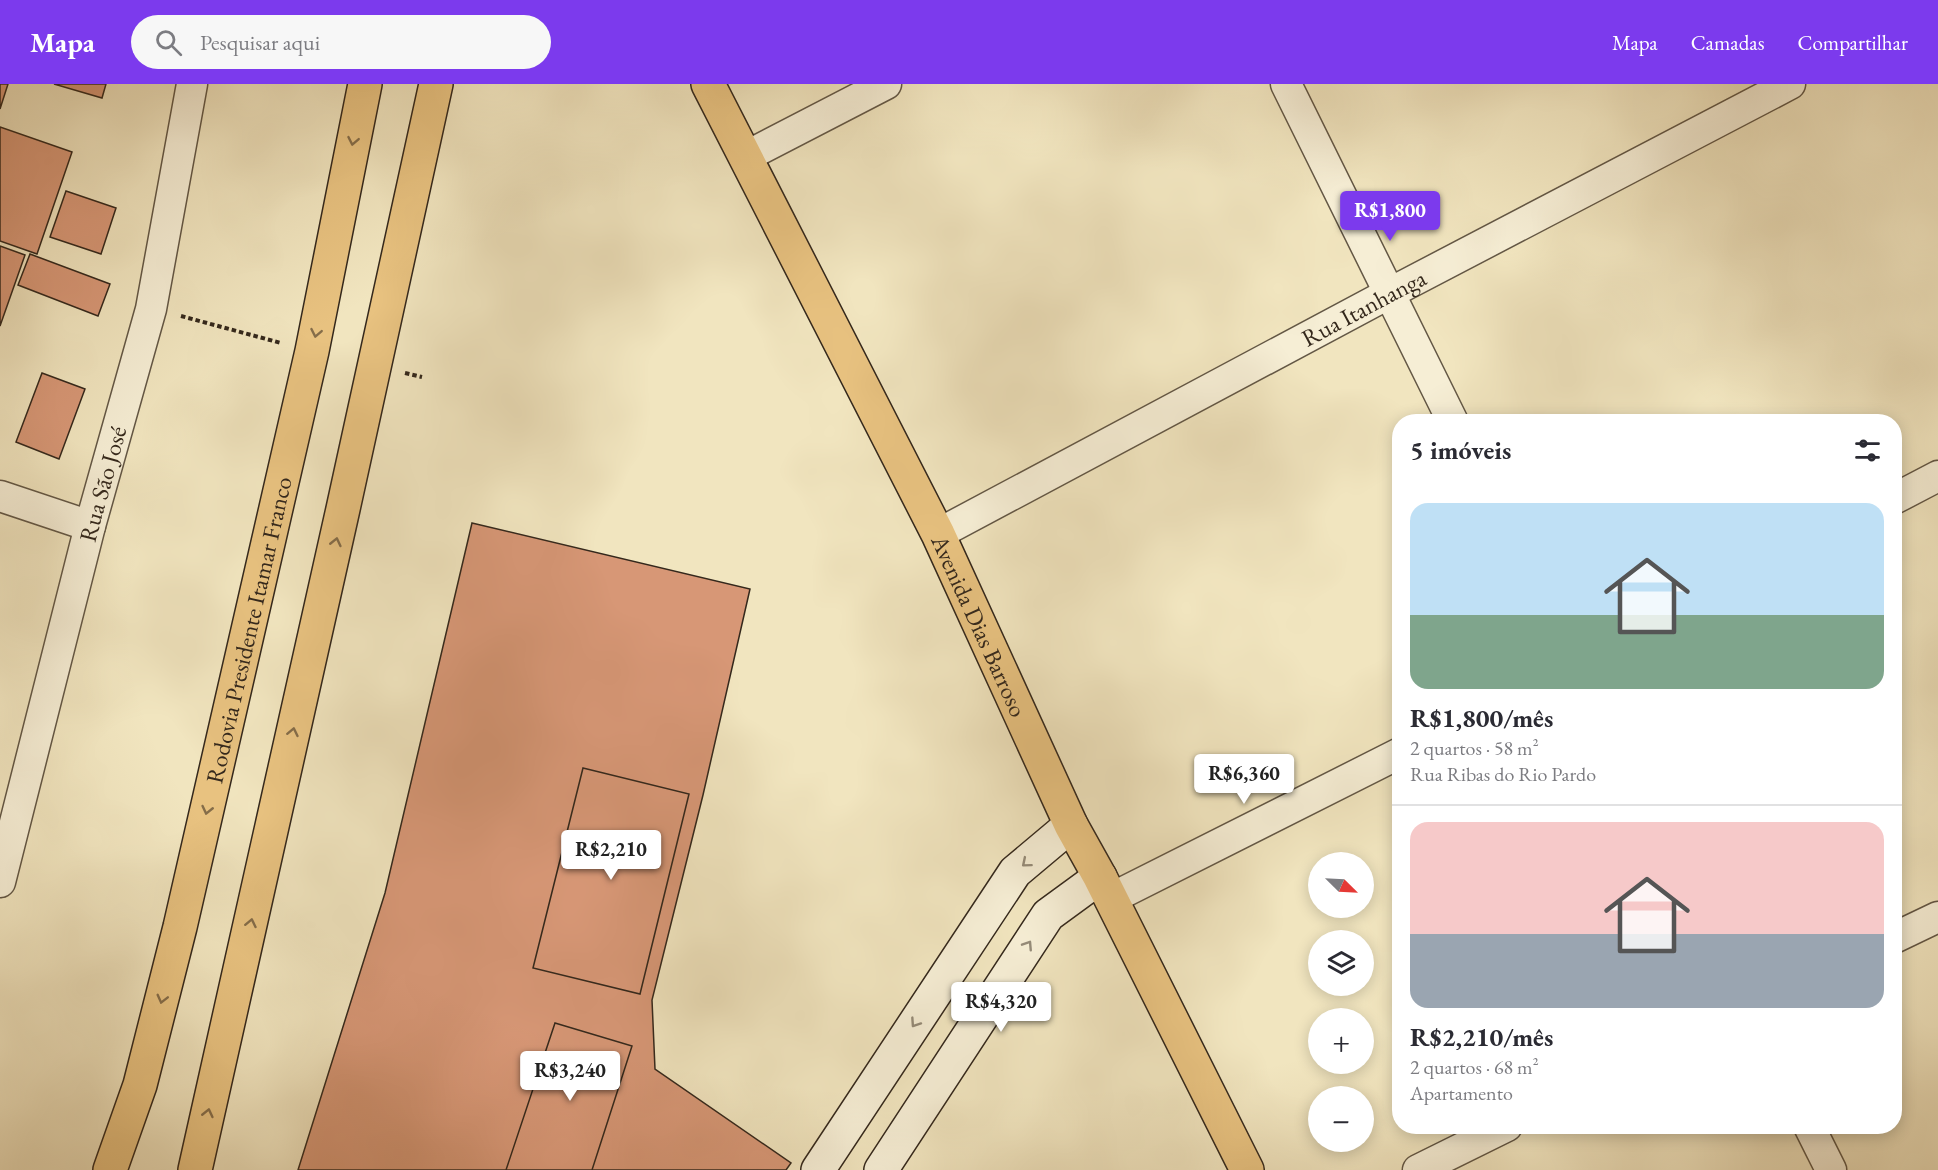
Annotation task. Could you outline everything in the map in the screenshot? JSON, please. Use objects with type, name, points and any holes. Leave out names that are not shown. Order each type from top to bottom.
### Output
[{"type":"main road","name":"Rodovia Presidente Itamar Franco","points":[[110,1170],[140,1085],[180,927],[312,351],[364,84]]},
{"type":"main road","points":[[195,1170],[436,84]]},
{"type":"main road","name":"Avenida Dias Barroso","points":[[708,84],[938,534],[1071,825],[1247,1170]]},
{"type":"street","name":"Rua São José","points":[[0,882],[90,526],[151,309],[192,84]]},
{"type":"street","points":[[745,157],[886,84]]},
{"type":"street","points":[[1286,84],[1449,414]]},
{"type":"street","name":"Rua Itanhanga","points":[[938,534],[1388,294],[1790,84]]},
{"type":"street","points":[[1902,495],[1938,476]]},
{"type":"street","points":[[0,496],[90,526]]},
{"type":"street","points":[[881,1170],[1048,915],[1392,757]]},
{"type":"street","points":[[818,1170],[1015,872],[1071,825]]},
{"type":"street","points":[[1902,934],[1938,917]]},
{"type":"street","points":[[876,1082],[921,1109]]},
{"type":"street","points":[[1418,1170],[1491,1134]]},
{"type":"street","points":[[1813,1134],[1831,1170]]},
{"type":"building","points":[[0,84],[8,84],[0,109]]},
{"type":"building","points":[[54,84],[106,84],[102,98]]},
{"type":"building","points":[[0,127],[72,152],[37,254],[0,241]]},
{"type":"building","points":[[66,191],[116,208],[101,254],[50,237]]},
{"type":"building","points":[[0,246],[25,255],[0,326]]},
{"type":"building","points":[[30,254],[110,284],[98,316],[18,285]]},
{"type":"building","points":[[42,373],[85,389],[59,459],[16,442]]},
{"type":"building","points":[[472,523],[750,589],[703,795],[652,1000],[655,1069],[791,1163],[786,1170],[298,1170],[385,893]]},
{"type":"building","points":[[583,768],[689,794],[640,994],[533,968]]},
{"type":"building","points":[[555,1023],[632,1046],[592,1170],[506,1170]]}]
